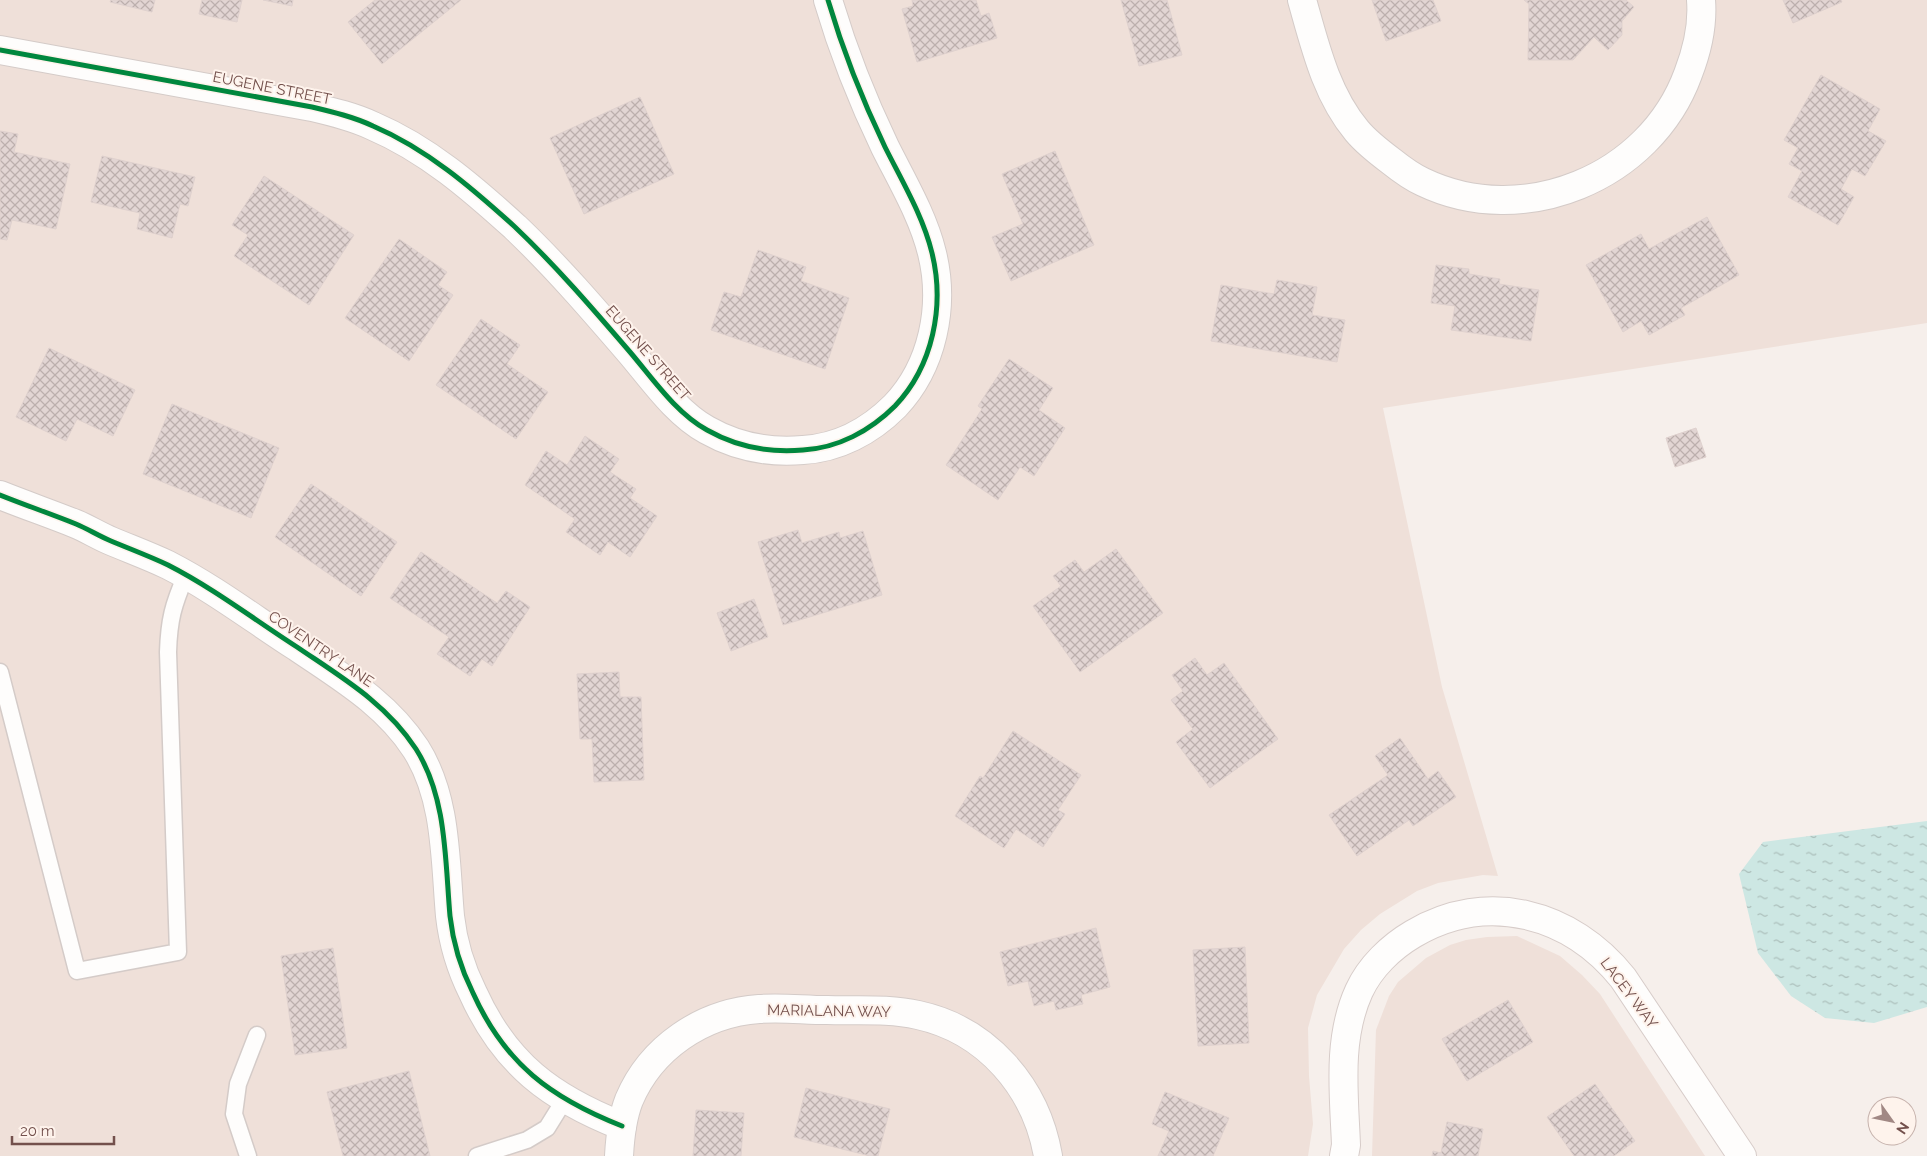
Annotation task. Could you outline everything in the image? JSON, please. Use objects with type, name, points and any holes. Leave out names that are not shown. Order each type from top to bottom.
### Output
[{"type":"street","name":"EUGENE STREET","points":[[0,50],[312,107],[373,126],[400,139],[459,178],[518,230],[588,303],[685,414],[705,429],[727,440],[752,448],[783,452],[814,449],[846,440],[872,426],[895,405],[913,383],[925,360],[933,334],[937,310],[932,254],[922,224],[863,101],[828,0]]},
{"type":"street","points":[[1302,0],[1329,87],[1342,111],[1358,132],[1378,152],[1422,182],[1446,191],[1472,197],[1500,199],[1530,198],[1560,192],[1588,182],[1614,168],[1637,150],[1672,109],[1684,86],[1693,62],[1700,34],[1701,0]]},
{"type":"street","name":"COVENTRY LANE","points":[[0,496],[78,525],[186,575],[361,691],[388,713],[417,751],[429,775],[442,829],[450,920],[455,948],[464,975],[494,1035],[516,1061],[540,1082],[587,1112],[622,1126]]},
{"type":"street","name":"LACEY WAY","points":[[1344,1156],[1346,1145],[1343,1065],[1346,1034],[1354,1004],[1371,971],[1402,940],[1446,917],[1497,911],[1525,914],[1550,923],[1577,936],[1608,959],[1623,978],[1742,1156]]},
{"type":"street","name":"MARIALANA WAY","points":[[619,1156],[622,1126],[629,1102],[640,1079],[653,1061],[671,1043],[691,1030],[736,1012],[759,1009],[888,1011],[916,1014],[937,1020],[959,1030],[981,1043],[1013,1074],[1028,1097],[1042,1132],[1048,1156]]},
{"type":"lane","points":[[0,672],[77,971],[178,952],[168,652],[169,628],[174,604],[186,575]]},
{"type":"lane","points":[[248,1156],[234,1114],[238,1084],[257,1035]]},
{"type":"lane","points":[[478,1156],[527,1140],[547,1128],[565,1099]]},
{"type":"shaded area","points":[[0,0],[1927,0],[1927,323],[1383,408],[1442,687],[1498,876],[1483,875],[1438,883],[1417,891],[1380,914],[1361,930],[1344,949],[1317,995],[1308,1028],[1313,1124],[1308,1156],[0,1156]]},
{"type":"shaded area","points":[[1517,936],[1560,956],[1600,994],[1705,1156],[1372,1156],[1376,1030],[1389,996],[1398,982],[1426,958],[1450,945],[1466,940],[1487,937]]},
{"type":"water","points":[[1927,821],[1927,1007],[1874,1023],[1825,1018],[1791,996],[1758,953],[1739,874],[1763,842]]},
{"type":"building","points":[[111,0],[155,0],[152,12],[110,2]]},
{"type":"building","points":[[202,0],[242,0],[237,22],[199,14]]},
{"type":"building","points":[[263,0],[293,0],[292,6]]},
{"type":"building","points":[[375,0],[461,0],[382,64],[348,22]]},
{"type":"building","points":[[912,0],[976,0],[981,16],[989,13],[997,38],[917,62],[902,9],[913,6]]},
{"type":"building","points":[[1121,0],[1167,0],[1182,55],[1139,66]]},
{"type":"building","points":[[1372,0],[1433,0],[1441,21],[1386,41]]},
{"type":"building","points":[[1524,0],[1626,0],[1634,7],[1622,21],[1622,35],[1608,50],[1594,37],[1573,60],[1528,60],[1529,4]]},
{"type":"building","points":[[1783,0],[1841,0],[1842,2],[1793,23]]},
{"type":"building","points":[[1821,75],[1880,109],[1868,131],[1886,141],[1865,176],[1852,169],[1841,189],[1854,197],[1838,225],[1788,197],[1802,171],[1789,164],[1798,148],[1784,140]]},
{"type":"building","points":[[640,97],[674,174],[584,214],[550,138]]},
{"type":"building","points":[[0,131],[18,134],[14,152],[70,164],[56,229],[12,220],[7,240],[0,239]]},
{"type":"building","points":[[1055,151],[1094,245],[1011,281],[992,237],[1023,224],[1002,174]]},
{"type":"building","points":[[102,156],[195,177],[188,206],[180,204],[172,238],[137,229],[140,213],[91,202]]},
{"type":"building","points":[[264,176],[354,235],[309,305],[234,256],[248,235],[232,225]]},
{"type":"building","points":[[1707,217],[1739,275],[1681,308],[1685,315],[1649,335],[1641,321],[1623,332],[1586,265],[1641,234],[1649,249]]},
{"type":"building","points":[[399,239],[447,272],[438,285],[453,295],[409,361],[345,318]]},
{"type":"building","points":[[758,250],[806,267],[801,281],[849,298],[825,369],[711,330],[724,292],[741,297]]},
{"type":"building","points":[[1436,265],[1469,269],[1469,274],[1500,279],[1499,284],[1539,290],[1531,341],[1451,330],[1455,306],[1431,303]]},
{"type":"building","points":[[1277,280],[1317,287],[1312,315],[1345,320],[1337,362],[1211,341],[1221,285],[1274,294]]},
{"type":"building","points":[[481,319],[520,345],[507,364],[548,392],[516,439],[436,385]]},
{"type":"building","points":[[49,348],[135,390],[113,436],[77,419],[66,441],[16,417]]},
{"type":"building","points":[[1009,359],[1053,388],[1039,410],[1065,428],[1034,476],[1020,467],[998,500],[946,465],[982,409],[978,406]]},
{"type":"building","points":[[172,404],[279,448],[251,518],[143,474]]},
{"type":"building","points":[[1696,428],[1706,457],[1675,467],[1666,438]]},
{"type":"building","points":[[585,436],[619,459],[610,472],[636,489],[630,498],[657,516],[630,557],[608,542],[600,555],[566,532],[575,519],[525,485],[546,451],[567,465]]},
{"type":"building","points":[[311,484],[397,542],[361,596],[275,537]]},
{"type":"building","points":[[798,530],[802,543],[839,532],[840,538],[863,531],[882,595],[783,625],[758,542]]},
{"type":"building","points":[[1116,549],[1163,613],[1080,672],[1033,606],[1061,586],[1053,576],[1075,560],[1084,572]]},
{"type":"building","points":[[421,552],[497,603],[506,591],[530,607],[492,666],[482,659],[470,676],[437,654],[449,637],[390,598]]},
{"type":"building","points":[[754,599],[768,637],[731,651],[717,613]]},
{"type":"building","points":[[1195,658],[1207,675],[1224,663],[1278,739],[1210,788],[1176,742],[1193,729],[1171,700],[1183,691],[1172,675]]},
{"type":"building","points":[[619,672],[620,697],[641,697],[644,780],[594,782],[592,739],[580,739],[577,674]]},
{"type":"building","points":[[1013,731],[1081,775],[1058,810],[1065,814],[1043,847],[1016,829],[1004,848],[955,816],[980,776],[983,778]]},
{"type":"building","points":[[1400,738],[1428,779],[1438,771],[1456,797],[1413,826],[1409,820],[1357,856],[1329,815],[1388,775],[1375,756]]},
{"type":"building","points":[[1096,928],[1110,987],[1081,995],[1083,1004],[1056,1010],[1054,1001],[1034,1006],[1028,981],[1008,986],[1000,952]]},
{"type":"building","points":[[1245,947],[1249,1043],[1198,1046],[1193,950]]},
{"type":"building","points":[[333,948],[347,1048],[295,1055],[281,956]]},
{"type":"building","points":[[1508,1000],[1533,1042],[1467,1081],[1442,1039]]},
{"type":"building","points":[[409,1071],[430,1156],[343,1156],[327,1092]]},
{"type":"building","points":[[1595,1084],[1635,1141],[1614,1156],[1574,1156],[1547,1117]]},
{"type":"building","points":[[806,1088],[890,1109],[878,1156],[870,1156],[794,1137]]},
{"type":"building","points":[[1165,1092],[1229,1118],[1213,1156],[1158,1156],[1169,1131],[1152,1124]]},
{"type":"building","points":[[696,1110],[744,1113],[741,1156],[693,1156]]},
{"type":"building","points":[[1447,1122],[1483,1129],[1478,1156],[1432,1156],[1433,1151],[1441,1153]]},
{"type":"cycle path","points":[[0,50],[312,107],[358,120],[393,135],[448,170],[515,227],[574,288],[675,405],[696,423],[718,436],[742,445],[790,451],[816,449],[853,437],[875,423],[895,406],[919,373],[933,334],[936,314],[936,273],[928,239],[918,212],[885,147],[861,93],[828,0]]},
{"type":"cycle path","points":[[0,495],[76,524],[185,574],[234,604],[346,680],[377,704],[391,718],[416,749],[434,788],[443,830],[453,936],[465,975],[486,1018],[515,1059],[533,1076],[573,1103],[622,1126]]}]
